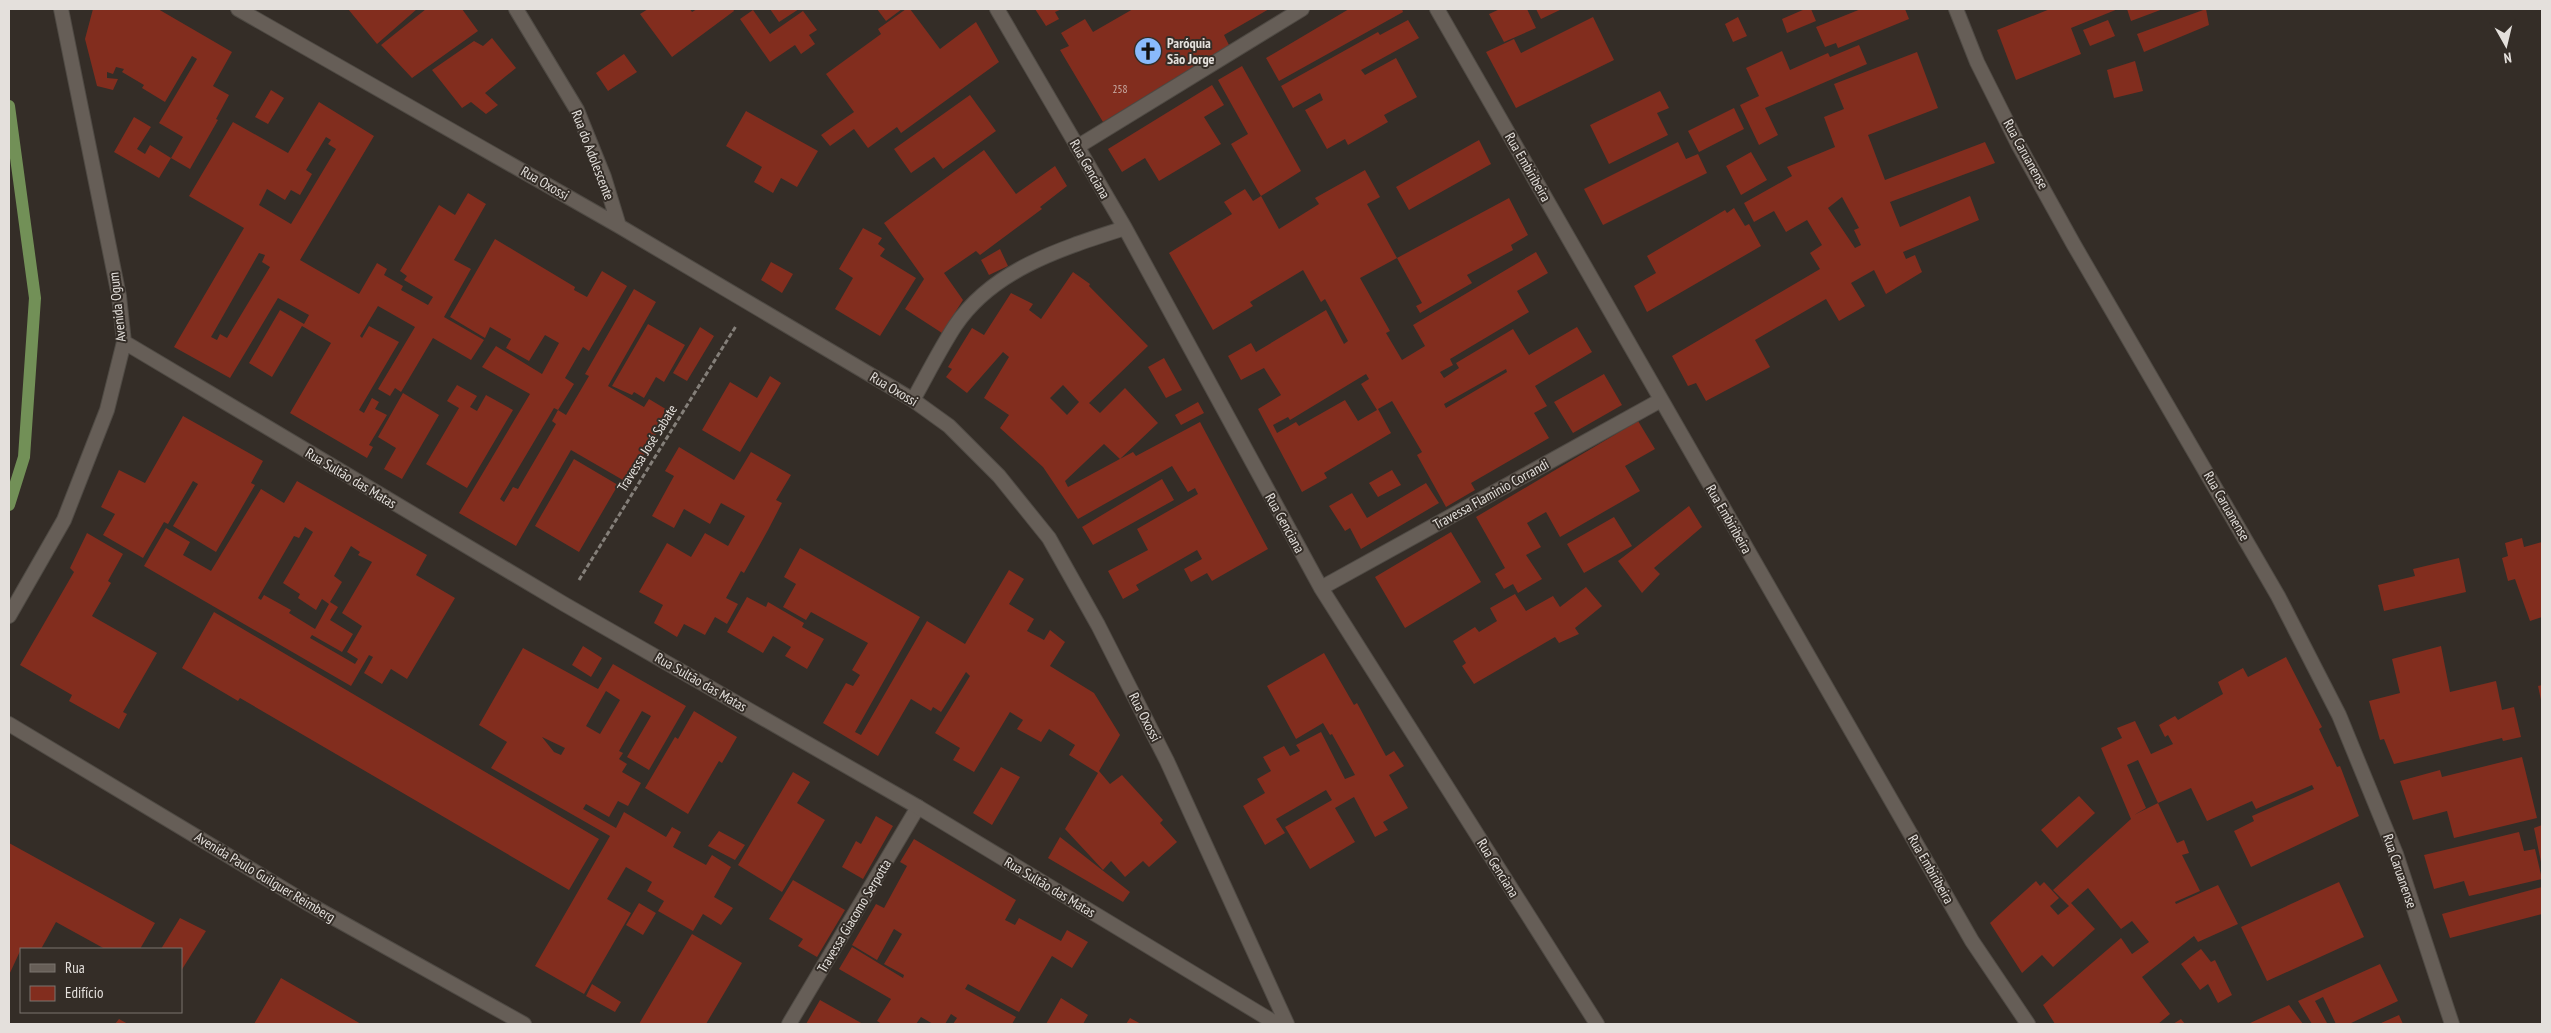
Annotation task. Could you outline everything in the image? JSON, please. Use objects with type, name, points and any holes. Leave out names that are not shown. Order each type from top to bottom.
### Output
[{"type":"street","name":"Avenida Ogum","points":[[9,616],[64,520],[107,410],[124,342],[119,296],[61,9]]},
{"type":"street","name":"Rua Oxossi","points":[[238,9],[619,226],[914,400],[949,426],[999,476],[1049,538],[1098,625],[1167,761],[1287,1024]]},
{"type":"street","name":"Rua do Adolescente","points":[[516,9],[577,110],[604,178],[619,226]]},
{"type":"street","name":"Rua Genciana","points":[[997,9],[1125,228],[1321,588],[1596,1024]]},
{"type":"street","points":[[1077,147],[1302,9]]},
{"type":"street","name":"Rua Embiribeira","points":[[1437,9],[1968,932],[2028,1024]]},
{"type":"street","name":"Rua Caruanense","points":[[1956,9],[1977,62],[2018,144],[2074,245],[2278,596],[2339,715],[2396,854],[2452,1024]]},
{"type":"street","points":[[914,400],[956,325],[978,299],[1011,274],[1043,257],[1125,228]]},
{"type":"street","name":"Rua Sultão das Matas","points":[[124,342],[564,604],[918,807],[1277,1024]]},
{"type":"street","name":"Travessa Flaminio Corrandi","points":[[1321,588],[1661,400]]},
{"type":"street","name":"Avenida Paulo Guilguer Reimberg","points":[[9,724],[307,903],[524,1024]]},
{"type":"street","name":"Travessa Giacomo Serpotta","points":[[789,1024],[918,807]]},
{"type":"path","name":"Travessa José Sabate","points":[[564,604],[750,304]]},
{"type":"building","points":[[93,9],[158,9],[232,52],[213,86],[229,95],[216,119],[218,120],[190,169],[171,158],[183,137],[159,123],[197,59],[192,56],[165,102],[142,88],[144,85],[122,72],[124,69],[116,67],[113,74],[107,72],[107,78],[118,79],[113,90],[97,86],[85,39]]},
{"type":"building","points":[[348,9],[417,9],[377,44]]},
{"type":"building","points":[[426,9],[462,9],[478,31],[412,78],[381,45]]},
{"type":"building","points":[[648,9],[690,9],[692,12],[697,9],[733,9],[734,11],[672,57],[640,14]]},
{"type":"building","points":[[770,9],[799,9],[779,22]]},
{"type":"building","points":[[877,9],[902,9],[886,21]]},
{"type":"building","points":[[906,9],[910,9],[940,49],[976,22],[999,62],[901,133],[897,127],[868,148],[854,129],[830,146],[821,135],[854,112],[826,74],[881,34],[878,29]]},
{"type":"building","points":[[1035,9],[1062,9],[1055,12],[1059,19],[1046,26]]},
{"type":"building","points":[[1133,9],[1269,9],[1224,35],[1229,45],[1103,122],[1060,50],[1069,46],[1061,33],[1085,19],[1093,32]]},
{"type":"building","points":[[1349,9],[1402,9],[1403,12],[1279,81],[1266,58]]},
{"type":"building","points":[[1500,9],[1527,9],[1536,28],[1504,42],[1489,14]]},
{"type":"building","points":[[1536,9],[1562,9],[1541,19]]},
{"type":"building","points":[[1805,9],[1811,9],[1816,21],[1787,33],[1782,19]]},
{"type":"building","points":[[1861,9],[1905,9],[1909,19],[1838,48],[1836,43],[1825,47],[1816,27]]},
{"type":"building","points":[[2050,9],[2118,9],[2071,28],[2081,54],[2016,80],[1997,30]]},
{"type":"building","points":[[2127,9],[2163,9],[2131,21]]},
{"type":"building","points":[[2206,9],[2209,25],[2144,52],[2137,34]]},
{"type":"building","points":[[753,10],[770,34],[803,11],[817,30],[809,35],[815,44],[801,54],[795,45],[770,62],[740,19]]},
{"type":"building","points":[[1593,17],[1614,60],[1516,108],[1486,52],[1514,39],[1521,53]]},
{"type":"building","points":[[1738,17],[1747,36],[1733,42],[1725,24]]},
{"type":"building","points":[[1408,20],[1419,38],[1361,70],[1365,75],[1396,58],[1417,97],[1384,115],[1388,122],[1348,145],[1345,139],[1327,149],[1305,110],[1323,100],[1320,93],[1293,108],[1281,86],[1378,32],[1380,35]]},
{"type":"building","points":[[2108,20],[2115,36],[2090,46],[2083,30]]},
{"type":"building","points":[[492,38],[516,68],[485,93],[498,105],[486,114],[471,102],[462,108],[432,70],[474,41],[483,46]]},
{"type":"building","points":[[1859,45],[1867,64],[1765,108],[1778,135],[1759,145],[1740,105],[1759,96],[1746,68],[1782,51],[1790,70],[1828,53],[1830,57]]},
{"type":"building","points":[[1917,52],[1938,108],[1868,135],[1885,180],[1985,142],[1995,163],[1890,202],[1900,227],[1970,196],[1979,220],[1903,252],[1906,259],[1915,255],[1922,272],[1886,294],[1874,270],[1851,283],[1865,306],[1839,321],[1826,299],[1755,340],[1770,367],[1706,401],[1696,383],[1688,386],[1672,356],[1820,269],[1810,253],[1822,245],[1807,220],[1786,232],[1774,211],[1754,222],[1744,203],[1792,176],[1787,167],[1835,147],[1824,117],[1844,109],[1834,84]],"holes":[[[1842,197],[1859,228],[1854,230],[1861,245],[1855,248],[1828,208]]]},
{"type":"building","points":[[624,54],[637,72],[608,91],[596,73]]},
{"type":"building","points":[[2135,61],[2143,91],[2114,98],[2107,70]]},
{"type":"building","points":[[1242,66],[1301,171],[1261,196],[1231,144],[1248,134],[1218,80]]},
{"type":"building","points":[[1212,85],[1224,105],[1204,117],[1221,144],[1159,181],[1145,158],[1122,172],[1108,149]]},
{"type":"building","points":[[271,90],[284,98],[268,124],[255,117]]},
{"type":"building","points":[[1660,91],[1669,108],[1657,113],[1668,135],[1609,164],[1590,125]]},
{"type":"building","points":[[970,95],[996,131],[943,169],[934,157],[911,173],[894,149]]},
{"type":"building","points":[[319,102],[374,136],[300,260],[359,294],[377,263],[387,269],[384,275],[403,286],[401,290],[428,305],[433,297],[404,280],[407,276],[400,271],[439,205],[455,215],[468,193],[486,204],[454,260],[471,269],[444,317],[484,340],[471,360],[433,338],[401,392],[395,388],[390,396],[378,389],[415,327],[378,306],[360,336],[362,338],[369,326],[399,342],[359,410],[364,413],[372,398],[379,402],[375,409],[387,415],[369,445],[373,447],[367,458],[290,413],[331,343],[302,326],[272,377],[249,363],[280,310],[304,324],[309,315],[278,298],[230,378],[174,347],[244,228],[189,196],[233,122],[288,153]],"holes":[[[326,137],[331,140],[328,144],[336,149],[291,224],[259,205],[267,189],[285,200],[291,190],[300,195],[312,174],[306,170]],[[259,253],[265,255],[262,262],[270,267],[227,338],[220,334],[217,340],[211,337]]]},
{"type":"building","points":[[1734,108],[1744,129],[1699,152],[1688,131]]},
{"type":"building","points":[[746,111],[818,151],[797,187],[781,178],[773,193],[754,182],[762,167],[726,146]]},
{"type":"building","points":[[134,117],[151,127],[137,149],[145,154],[150,145],[171,158],[159,178],[114,152]]},
{"type":"building","points":[[1479,140],[1491,164],[1409,210],[1396,187]]},
{"type":"building","points":[[1678,142],[1686,159],[1698,154],[1707,173],[1603,225],[1584,189]]},
{"type":"building","points":[[984,150],[1016,194],[1055,166],[1067,186],[1040,207],[1042,209],[980,255],[976,251],[944,273],[963,300],[942,333],[905,309],[924,279],[884,223]]},
{"type":"building","points":[[1751,152],[1767,180],[1741,195],[1726,166]]},
{"type":"building","points":[[1365,170],[1380,197],[1367,204],[1397,258],[1360,278],[1390,331],[1386,333],[1402,360],[1425,346],[1413,325],[1536,252],[1548,273],[1517,291],[1529,312],[1450,359],[1453,365],[1440,372],[1444,378],[1459,368],[1456,363],[1513,329],[1529,355],[1577,327],[1592,352],[1535,386],[1547,406],[1534,413],[1549,438],[1471,483],[1475,490],[1446,507],[1417,455],[1422,452],[1392,401],[1378,409],[1391,433],[1324,473],[1327,478],[1302,492],[1258,409],[1281,395],[1264,368],[1241,380],[1228,356],[1251,343],[1256,352],[1326,310],[1344,344],[1348,341],[1325,299],[1321,302],[1303,270],[1250,302],[1253,306],[1213,330],[1169,253],[1232,214],[1224,202],[1245,189],[1253,201],[1261,196],[1279,229],[1319,204],[1315,198]],"holes":[[[1506,369],[1507,372],[1446,408],[1444,404]],[[1366,374],[1369,379],[1361,384],[1377,410],[1358,421],[1345,400],[1299,426],[1296,422],[1277,433],[1273,425],[1288,417],[1290,420]]]},
{"type":"building","points":[[1509,198],[1528,235],[1511,245],[1513,250],[1467,275],[1472,283],[1420,313],[1416,306],[1422,303],[1397,258]]},
{"type":"building","points":[[1734,208],[1745,226],[1749,224],[1761,246],[1647,312],[1634,286],[1656,273],[1647,256],[1725,210],[1727,213]]},
{"type":"building","points":[[863,228],[882,238],[878,244],[885,249],[880,256],[916,278],[880,336],[835,309],[853,278],[839,269]]},
{"type":"building","points":[[495,239],[575,287],[574,290],[587,297],[602,271],[627,286],[589,351],[583,347],[565,378],[574,384],[558,410],[566,415],[589,376],[585,374],[634,289],[656,302],[608,386],[644,407],[649,399],[669,411],[628,483],[571,450],[516,546],[459,513],[530,394],[482,367],[496,346],[542,374],[559,343],[545,335],[529,361],[506,348],[511,339],[490,327],[485,338],[450,317]],"holes":[[[554,408],[558,410],[552,421],[556,424],[518,489],[513,487],[504,502],[500,499]]]},
{"type":"building","points":[[1000,249],[1008,266],[989,275],[981,260]]},
{"type":"building","points":[[771,262],[793,274],[782,293],[761,280]]},
{"type":"building","points":[[1073,272],[1090,284],[1089,286],[1148,346],[1089,403],[1100,413],[1125,388],[1158,423],[1120,459],[1133,452],[1136,456],[1200,422],[1268,549],[1212,581],[1207,573],[1191,582],[1184,569],[1202,559],[1197,550],[1136,585],[1139,590],[1123,599],[1108,571],[1148,550],[1137,529],[1198,494],[1195,488],[1188,492],[1172,466],[1078,519],[1043,467],[1000,428],[1009,415],[984,398],[1009,357],[1003,352],[967,393],[946,377],[952,369],[948,367],[972,328],[984,335],[1011,293],[1033,304],[1029,310],[1041,319]],"holes":[[[1063,385],[1079,402],[1067,415],[1050,398]],[[1104,444],[1120,459],[1068,487],[1065,481]]]},
{"type":"building","points":[[648,324],[685,345],[664,382],[656,377],[644,398],[634,392],[632,395],[612,386]]},
{"type":"building","points":[[700,327],[714,336],[687,381],[673,373]]},
{"type":"building","points":[[1164,358],[1182,390],[1166,398],[1148,367]]},
{"type":"building","points":[[1604,374],[1622,405],[1573,433],[1554,402]]},
{"type":"building","points":[[770,376],[781,383],[740,452],[702,430],[730,382],[757,398]]},
{"type":"building","points":[[457,385],[477,396],[470,407],[477,411],[486,395],[513,410],[467,488],[426,464],[459,408],[447,401]]},
{"type":"building","points":[[403,393],[439,415],[402,479],[384,469],[396,448],[378,437]]},
{"type":"building","points":[[1198,402],[1204,413],[1181,425],[1175,415]]},
{"type":"building","points":[[183,416],[263,461],[251,483],[255,485],[216,552],[173,526],[198,484],[193,481],[168,524],[164,522],[143,558],[103,535],[115,514],[101,507],[119,470],[145,483]]},
{"type":"building","points":[[1638,421],[1655,449],[1625,466],[1640,491],[1560,537],[1546,512],[1527,523],[1541,547],[1526,555],[1542,579],[1518,593],[1513,584],[1504,589],[1495,574],[1505,568],[1476,517]]},
{"type":"building","points":[[679,447],[734,480],[751,452],[791,475],[776,500],[782,503],[768,530],[744,573],[741,571],[726,598],[738,604],[727,624],[715,617],[705,635],[684,624],[677,637],[654,623],[663,605],[639,592],[667,543],[691,557],[705,533],[728,546],[745,516],[721,503],[710,524],[684,509],[674,528],[652,516],[674,476],[665,471]]},
{"type":"building","points":[[574,459],[618,485],[579,552],[535,526]]},
{"type":"building","points":[[1392,470],[1401,485],[1378,497],[1369,483]]},
{"type":"building","points":[[1162,479],[1174,500],[1093,545],[1082,527]]},
{"type":"building","points":[[297,481],[427,555],[416,575],[455,598],[407,679],[391,669],[382,684],[364,673],[373,657],[369,655],[351,686],[144,566],[166,528],[190,542],[183,555],[211,571],[261,489],[284,503]],"holes":[[[305,527],[313,532],[283,583],[300,594],[298,598],[316,610],[322,599],[329,604],[315,629],[289,613],[291,610],[264,595],[261,600],[258,598],[294,536],[299,538]],[[351,546],[360,552],[358,555],[372,562],[342,613],[362,626],[347,652],[358,659],[355,664],[310,638],[312,635],[342,652],[353,634],[330,620],[338,607],[330,602],[342,582],[334,576]]]},
{"type":"building","points":[[1426,483],[1439,503],[1361,549],[1350,528],[1345,531],[1329,506],[1352,493],[1367,518]]},
{"type":"building","points":[[1689,506],[1702,527],[1654,568],[1660,574],[1642,593],[1618,561]]},
{"type":"building","points":[[1614,517],[1632,546],[1584,573],[1567,544]]},
{"type":"building","points":[[1451,532],[1481,582],[1405,628],[1375,577]]},
{"type":"building","points":[[87,533],[123,554],[108,581],[111,583],[92,616],[157,653],[123,712],[127,714],[119,729],[69,701],[72,695],[20,665],[74,572],[70,568]]},
{"type":"building","points":[[2522,538],[2524,547],[2542,542],[2542,617],[2530,621],[2515,579],[2508,581],[2502,558],[2508,556],[2505,543]]},
{"type":"building","points":[[800,548],[920,617],[855,732],[861,735],[927,621],[965,644],[1009,570],[1024,579],[1009,604],[1034,619],[1027,631],[1044,640],[1050,630],[1065,642],[1050,666],[1094,693],[1120,735],[1099,771],[1110,784],[1122,775],[1163,820],[1160,823],[1177,842],[1149,867],[1143,861],[1125,877],[1111,861],[1103,870],[1065,829],[1098,773],[1069,755],[1075,745],[1049,729],[1041,742],[1017,729],[1023,720],[1010,712],[974,772],[953,760],[960,748],[935,733],[970,676],[966,672],[941,712],[933,707],[931,711],[911,699],[878,756],[823,723],[846,683],[853,686],[860,675],[852,670],[868,643],[811,612],[806,620],[783,607],[796,584],[784,577]]},
{"type":"building","points":[[2459,558],[2466,592],[2384,611],[2378,585],[2415,576],[2413,569]]},
{"type":"building","points":[[1586,587],[1602,606],[1575,628],[1579,634],[1559,643],[1555,637],[1474,684],[1462,666],[1466,663],[1453,641],[1475,627],[1479,632],[1497,621],[1490,608],[1515,594],[1526,611],[1553,596],[1560,607]]},
{"type":"building","points":[[747,597],[766,607],[768,602],[804,623],[802,627],[824,639],[807,669],[785,656],[791,647],[773,636],[763,653],[727,632]]},
{"type":"building","points":[[214,612],[599,839],[569,890],[240,698],[238,701],[182,668]]},
{"type":"building","points":[[583,646],[602,658],[591,677],[572,665]]},
{"type":"building","points":[[2441,646],[2450,692],[2496,681],[2502,710],[2514,707],[2521,737],[2503,741],[2502,738],[2394,764],[2384,739],[2380,740],[2369,701],[2400,693],[2392,659]]},
{"type":"building","points":[[523,648],[598,689],[613,664],[686,706],[649,770],[627,757],[651,716],[642,711],[619,751],[623,753],[619,759],[627,764],[622,772],[641,783],[628,806],[618,801],[609,817],[586,804],[583,809],[616,828],[624,812],[666,837],[672,827],[681,832],[673,847],[706,865],[712,855],[731,867],[714,897],[733,908],[721,925],[703,914],[693,931],[658,911],[664,901],[647,891],[652,882],[626,867],[607,899],[631,913],[584,994],[535,966],[610,836],[491,768],[507,742],[479,725]],"holes":[[[606,691],[620,700],[600,734],[586,726]],[[542,737],[565,748],[561,755],[554,752]]]},
{"type":"building","points":[[1324,653],[1354,705],[1357,703],[1386,756],[1394,751],[1404,766],[1389,775],[1408,808],[1383,822],[1388,830],[1375,837],[1354,797],[1335,808],[1355,842],[1310,869],[1285,827],[1332,800],[1326,790],[1276,819],[1285,833],[1265,845],[1243,806],[1265,793],[1257,779],[1271,771],[1263,757],[1284,746],[1290,756],[1300,751],[1296,745],[1321,732],[1345,779],[1355,775],[1332,734],[1330,735],[1323,723],[1296,739],[1267,686]]},
{"type":"building","points":[[2286,657],[2322,727],[2319,729],[2337,767],[2340,766],[2359,816],[2251,867],[2234,831],[2254,821],[2252,816],[2314,789],[2312,785],[2256,809],[2252,801],[2207,821],[2191,788],[2158,803],[2177,843],[2184,840],[2189,853],[2182,855],[2200,891],[2175,902],[2176,904],[2218,885],[2238,924],[2198,942],[2194,936],[2142,977],[2170,1014],[2158,1024],[2055,1024],[2043,1005],[2121,938],[2132,954],[2149,942],[2132,921],[2121,929],[2088,888],[2071,903],[2095,929],[2053,967],[2042,955],[2022,973],[1990,923],[2036,881],[2040,886],[2044,882],[2059,898],[2050,906],[2058,915],[2069,906],[2053,890],[2131,819],[2101,748],[2122,738],[2117,728],[2135,721],[2151,754],[2173,744],[2168,735],[2165,737],[2159,725],[2175,716],[2178,720],[2223,694],[2218,682],[2243,668],[2248,677]],"holes":[[[2138,760],[2158,803],[2134,815],[2146,808],[2127,765]]]},
{"type":"building","points":[[2542,685],[2542,700],[2541,700],[2538,686]]},
{"type":"building","points":[[694,711],[737,737],[722,763],[719,761],[688,814],[645,788],[675,737],[678,739]]},
{"type":"building","points":[[2522,757],[2537,818],[2454,838],[2447,811],[2413,820],[2400,781],[2440,770],[2442,777]]},
{"type":"building","points":[[1001,767],[1020,777],[992,825],[973,813]]},
{"type":"building","points":[[793,772],[810,782],[797,803],[825,820],[782,892],[738,865]]},
{"type":"building","points":[[2079,796],[2095,813],[2057,848],[2041,830]]},
{"type":"building","points":[[876,816],[893,826],[863,879],[842,867],[856,841],[861,844]]},
{"type":"building","points":[[2542,825],[2542,862],[2541,862],[2534,828]]},
{"type":"building","points":[[719,831],[745,845],[735,860],[708,846]]},
{"type":"building","points":[[2519,832],[2524,851],[2535,849],[2542,879],[2469,896],[2464,881],[2434,889],[2424,855]]},
{"type":"building","points":[[1060,837],[1130,892],[1123,902],[1048,858]]},
{"type":"building","points":[[914,839],[1016,900],[1005,920],[1015,925],[1019,918],[1061,941],[1067,930],[1088,942],[1072,968],[1052,956],[1019,1012],[968,984],[965,989],[1016,1017],[1012,1024],[953,1024],[957,1018],[951,1014],[945,1024],[933,1024],[921,1017],[916,1024],[882,1024],[877,1021],[891,999],[839,969],[852,947],[903,978],[904,975],[884,964],[902,934],[894,929],[877,960],[852,945],[876,904],[884,908],[907,866],[900,862]]},
{"type":"building","points":[[9,843],[155,923],[141,948],[103,948],[56,922],[42,948],[20,948],[9,975]]},
{"type":"building","points":[[793,880],[845,910],[817,957],[798,946],[803,939],[769,919]]},
{"type":"building","points":[[2339,882],[2364,937],[2267,981],[2241,927]]},
{"type":"building","points":[[2542,887],[2542,914],[2450,938],[2442,914]]},
{"type":"building","points":[[639,903],[656,913],[643,935],[626,925]]},
{"type":"building","points":[[180,918],[206,931],[182,969],[182,948],[162,948]]},
{"type":"building","points":[[692,934],[742,963],[706,1024],[639,1024]]},
{"type":"building","points":[[2201,949],[2211,962],[2215,960],[2232,995],[2218,1003],[2208,984],[2200,990],[2181,964]]},
{"type":"building","points":[[2380,964],[2398,1001],[2349,1024],[2336,1024],[2323,997],[2315,1001],[2327,1023],[2312,1024],[2298,1001]]},
{"type":"building","points":[[281,978],[361,1024],[254,1024]]},
{"type":"building","points":[[592,984],[621,1002],[615,1012],[586,996]]},
{"type":"building","points":[[1061,998],[1088,1015],[1083,1024],[1046,1024]]},
{"type":"building","points":[[820,1000],[863,1024],[806,1024]]},
{"type":"building","points":[[2289,1005],[2303,1024],[2248,1024]]},
{"type":"building","points":[[2399,1015],[2403,1024],[2379,1024]]},
{"type":"building","points":[[1130,1018],[1141,1024],[1126,1024]]},
{"type":"building","points":[[119,1019],[128,1024],[115,1024]]},
{"type":"building","points":[[2181,1019],[2185,1024],[2173,1024]]},
{"type":"waterway","points":[[9,106],[35,298],[24,457],[9,505]]},
{"type":"place","name":"Paróquia São Jorge","points":[[1148,51]]}]
